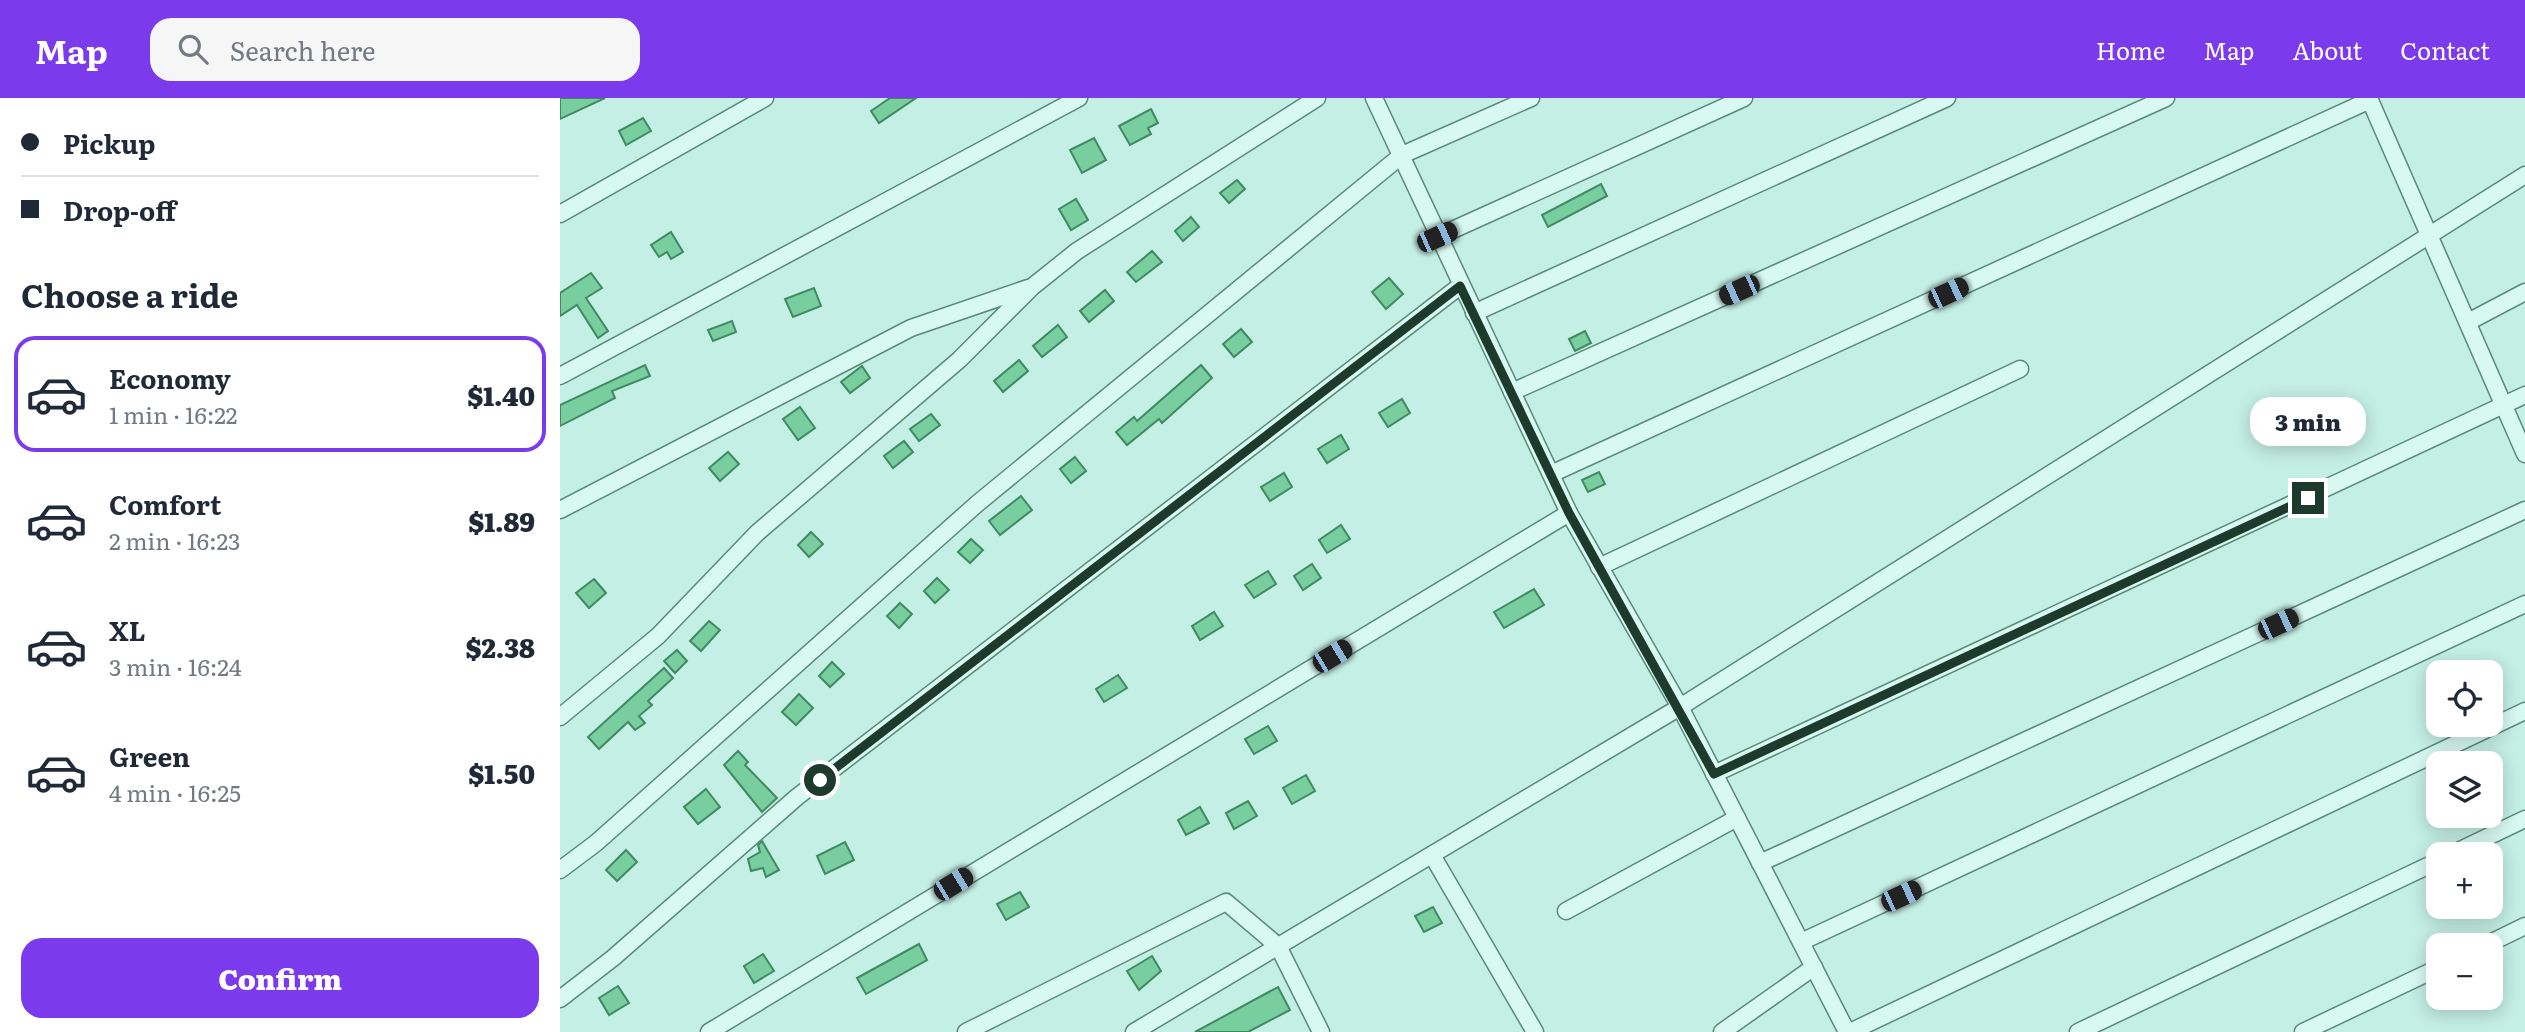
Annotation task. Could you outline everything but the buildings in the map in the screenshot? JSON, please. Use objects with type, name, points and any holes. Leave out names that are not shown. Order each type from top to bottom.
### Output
[{"type":"street","points":[[560,214],[765,98]]},
{"type":"street","points":[[560,376],[1079,98]]},
{"type":"street","points":[[560,717],[658,636],[757,533],[959,360],[1032,287],[1077,251],[1317,98]]},
{"type":"street","points":[[1374,98],[1460,286],[1569,513],[1680,707],[1849,1032],[2525,711]]},
{"type":"street","points":[[560,870],[596,843],[978,503],[1402,155],[1531,98]]},
{"type":"street","points":[[1437,237],[1744,98]]},
{"type":"street","points":[[1474,313],[1947,98]]},
{"type":"street","points":[[1513,393],[2166,98]]},
{"type":"street","points":[[1551,474],[2370,99],[2525,454]]},
{"type":"street","points":[[1134,1032],[1154,1027],[1278,946],[1680,707],[2525,175]]},
{"type":"street","points":[[560,999],[613,958],[797,797],[1460,286]]},
{"type":"street","points":[[560,510],[911,328],[1032,287]]},
{"type":"street","points":[[2468,322],[2525,292]]},
{"type":"street","points":[[1599,567],[2020,369]]},
{"type":"street","points":[[1714,774],[2525,395]]},
{"type":"street","points":[[1760,863],[2525,510]]},
{"type":"street","points":[[709,1032],[1569,513]]},
{"type":"street","points":[[1801,942],[2525,604]]},
{"type":"street","points":[[1566,911],[1737,818]]},
{"type":"street","points":[[2477,842],[2525,819]]},
{"type":"street","points":[[1432,855],[1535,1032]]},
{"type":"street","points":[[2078,1032],[2426,867]]},
{"type":"street","points":[[966,1032],[1226,902],[1278,946],[1321,1032]]},
{"type":"street","points":[[2503,937],[2525,926]]},
{"type":"street","points":[[1722,1032],[1814,967]]},
{"type":"street","points":[[2303,1032],[2426,974]]},
{"type":"route","points":[[820,780],[1460,286],[1569,513],[1680,707],[1714,774],[2308,498]]}]
